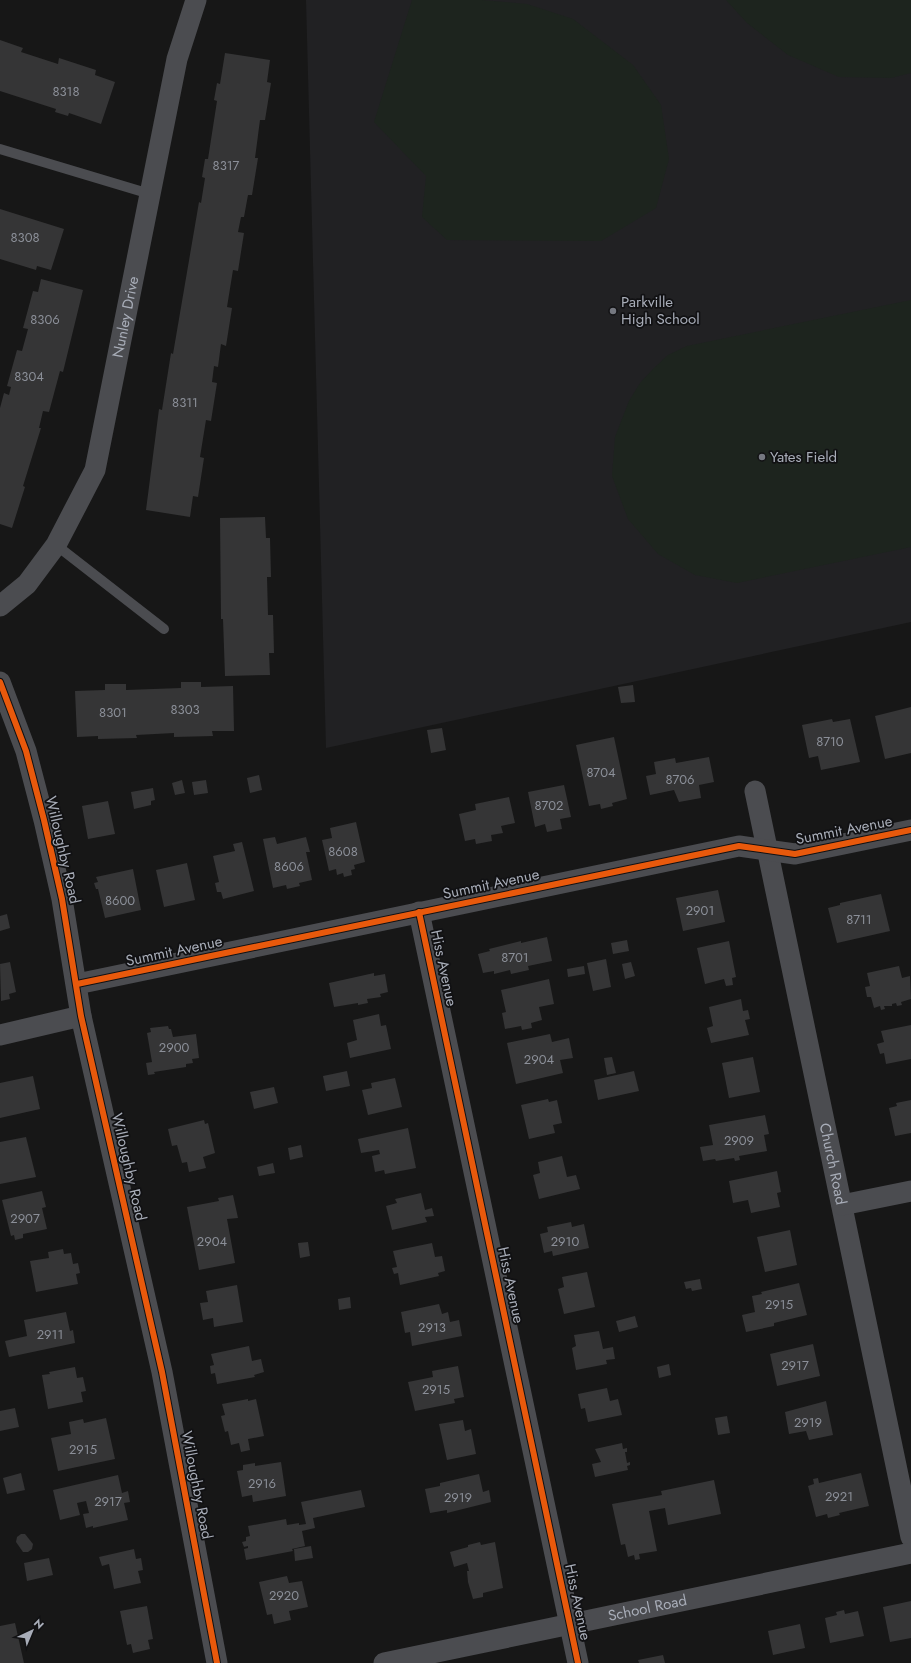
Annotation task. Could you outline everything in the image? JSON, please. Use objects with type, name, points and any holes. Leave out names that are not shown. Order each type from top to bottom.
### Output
[{"type":"street","name":"Nunley Drive","points":[[0,606],[27,584],[56,545],[94,470],[177,59],[196,0]]},
{"type":"street","name":"Willoughby Road","points":[[0,682],[26,751],[62,899],[82,1016],[162,1372],[217,1663]]},
{"type":"street","name":"Church Road","points":[[755,791],[911,1537]]},
{"type":"street","name":"Summit Avenue","points":[[77,984],[739,846],[795,854],[911,830]]},
{"type":"street","name":"Hiss Avenue","points":[[419,912],[578,1663]]},
{"type":"street","points":[[0,1035],[82,1016]]},
{"type":"street","points":[[842,1205],[911,1191]]},
{"type":"street","name":"School Road","points":[[384,1663],[911,1553]]},
{"type":"lane","points":[[0,149],[150,194]]},
{"type":"lane","points":[[56,545],[164,629]]},
{"type":"shaded area","name":"Parkville High School","points":[[306,0],[911,0],[911,622],[326,748]]},
{"type":"shaded area","points":[[412,0],[482,0],[527,4],[573,19],[633,65],[661,105],[669,159],[656,208],[601,241],[447,240],[422,217],[426,176],[374,122]]},
{"type":"shaded area","points":[[726,0],[911,0],[911,73],[891,78],[839,77],[788,55],[747,23]]},
{"type":"shaded area","name":"Yates Field","points":[[911,300],[911,547],[737,583],[695,575],[658,554],[628,519],[612,476],[615,437],[629,401],[640,383],[654,368],[668,355],[687,346]]},
{"type":"building","points":[[0,40],[23,48],[21,52],[58,64],[59,58],[96,70],[95,75],[115,82],[101,124],[69,113],[68,116],[55,112],[56,109],[0,91]]},
{"type":"building","points":[[225,53],[270,60],[267,82],[271,83],[265,120],[260,120],[255,158],[258,158],[252,195],[248,195],[244,217],[241,217],[238,232],[244,233],[238,271],[233,270],[227,307],[232,308],[226,346],[221,344],[218,367],[214,366],[212,382],[217,383],[211,421],[206,420],[200,457],[204,458],[198,497],[193,496],[190,517],[146,510],[159,409],[162,410],[199,202],[201,203],[205,178],[202,177],[205,159],[208,159],[217,101],[214,100],[217,83],[220,84]]},
{"type":"building","points":[[0,209],[64,229],[51,270],[37,266],[36,270],[0,259]]},
{"type":"building","points":[[41,279],[83,290],[63,372],[60,371],[49,412],[43,411],[39,428],[41,428],[12,528],[0,524],[0,408],[4,393],[9,395],[11,387],[7,386],[17,350],[22,351],[28,329],[23,328],[33,291],[38,292]]},
{"type":"building","points":[[265,517],[266,538],[270,538],[271,577],[267,577],[268,615],[273,615],[274,653],[269,653],[270,675],[225,676],[223,619],[221,619],[220,518]]},
{"type":"building","points":[[181,682],[201,682],[201,687],[233,686],[234,731],[212,731],[213,736],[174,737],[174,733],[136,735],[137,738],[98,739],[98,736],[77,737],[75,691],[105,690],[105,684],[126,684],[126,690],[181,688]]},
{"type":"building","points":[[633,685],[635,702],[621,703],[618,687]]},
{"type":"building","points":[[911,707],[911,753],[885,759],[875,716]]},
{"type":"building","points":[[832,719],[833,722],[850,719],[860,762],[821,770],[818,756],[809,758],[802,725]]},
{"type":"building","points":[[442,728],[446,750],[431,753],[427,730]]},
{"type":"building","points":[[614,737],[627,799],[612,803],[613,806],[601,809],[600,804],[589,806],[576,745]]},
{"type":"building","points":[[709,757],[714,782],[699,785],[701,798],[679,802],[674,790],[650,795],[646,776],[656,774],[654,762],[675,758],[676,763]]},
{"type":"building","points":[[259,775],[262,790],[250,793],[247,778]]},
{"type":"building","points":[[182,780],[185,793],[175,795],[172,783]]},
{"type":"building","points":[[206,780],[208,793],[194,795],[192,782]]},
{"type":"building","points":[[564,785],[571,817],[560,819],[562,829],[547,832],[545,824],[535,827],[528,792]]},
{"type":"building","points":[[153,788],[155,800],[151,801],[151,805],[134,809],[131,792]]},
{"type":"building","points":[[509,797],[515,823],[501,826],[503,833],[491,835],[492,841],[476,844],[475,839],[465,841],[459,814],[476,810],[475,804]]},
{"type":"building","points":[[108,801],[115,834],[88,839],[82,806]]},
{"type":"building","points":[[356,822],[365,862],[354,865],[355,869],[351,870],[352,875],[344,877],[343,873],[337,875],[336,869],[329,871],[322,840],[332,838],[330,828]]},
{"type":"building","points":[[275,837],[277,844],[306,837],[310,852],[306,852],[312,880],[299,883],[300,886],[287,889],[286,885],[273,888],[263,839]]},
{"type":"building","points":[[242,842],[254,891],[223,899],[221,892],[217,892],[215,883],[219,882],[213,856],[235,851],[233,844]]},
{"type":"building","points":[[187,863],[195,900],[164,907],[156,870]]},
{"type":"building","points":[[133,869],[141,910],[105,918],[98,889],[96,889],[94,883],[98,882],[96,877]]},
{"type":"building","points":[[718,890],[725,922],[683,931],[676,898]]},
{"type":"building","points":[[881,894],[890,931],[837,943],[828,908],[840,905],[840,903]]},
{"type":"building","points":[[7,914],[10,928],[0,931],[0,916]]},
{"type":"building","points":[[547,937],[552,961],[528,966],[529,970],[511,974],[510,970],[494,974],[494,971],[483,973],[478,954],[490,951],[489,949],[521,941],[521,943]]},
{"type":"building","points":[[627,940],[629,951],[613,954],[611,943]]},
{"type":"building","points":[[729,941],[736,977],[732,978],[733,985],[726,986],[724,979],[705,984],[697,948]]},
{"type":"building","points":[[606,959],[611,987],[593,991],[587,963]]},
{"type":"building","points":[[10,962],[16,992],[9,994],[10,999],[1,1001],[0,964]]},
{"type":"building","points":[[631,962],[635,976],[625,979],[622,964]]},
{"type":"building","points":[[584,966],[585,974],[568,977],[567,969]]},
{"type":"building","points":[[899,966],[902,978],[910,976],[911,999],[901,1002],[902,1005],[897,1006],[896,1003],[892,1004],[892,1006],[884,1006],[885,1009],[881,1010],[880,1006],[874,1008],[871,997],[867,997],[865,987],[870,986],[867,973]]},
{"type":"building","points":[[374,973],[374,976],[385,974],[388,992],[380,994],[381,997],[367,999],[368,1003],[334,1007],[329,983]]},
{"type":"building","points":[[549,979],[554,1004],[539,1007],[542,1020],[531,1023],[532,1028],[522,1030],[521,1026],[505,1029],[502,1013],[506,1012],[501,990]]},
{"type":"building","points":[[741,999],[743,1011],[748,1010],[750,1019],[745,1020],[749,1035],[711,1043],[707,1028],[713,1026],[709,1007]]},
{"type":"building","points":[[379,1014],[381,1026],[386,1025],[391,1049],[350,1058],[347,1043],[357,1040],[353,1020]]},
{"type":"building","points":[[911,1025],[911,1059],[886,1064],[884,1053],[880,1054],[877,1044],[884,1042],[881,1031]]},
{"type":"building","points":[[168,1026],[169,1029],[171,1029],[173,1037],[196,1034],[199,1058],[192,1059],[193,1063],[186,1064],[186,1067],[154,1072],[155,1074],[148,1075],[146,1063],[152,1062],[147,1033],[151,1032],[150,1028]]},
{"type":"building","points":[[550,1034],[552,1042],[569,1038],[573,1058],[560,1060],[563,1073],[516,1084],[507,1043]]},
{"type":"building","points":[[612,1057],[616,1073],[607,1075],[604,1058]]},
{"type":"building","points":[[753,1057],[760,1092],[729,1098],[722,1063]]},
{"type":"building","points":[[347,1071],[350,1086],[326,1091],[323,1076]]},
{"type":"building","points":[[634,1071],[639,1091],[598,1100],[594,1080]]},
{"type":"building","points":[[33,1076],[40,1109],[0,1118],[0,1083]]},
{"type":"building","points":[[395,1078],[402,1107],[368,1115],[362,1090],[372,1088],[371,1083]]},
{"type":"building","points":[[274,1087],[278,1103],[254,1109],[250,1092]]},
{"type":"building","points":[[548,1099],[549,1102],[557,1100],[562,1123],[553,1125],[555,1133],[529,1139],[521,1105]]},
{"type":"building","points":[[911,1100],[911,1133],[895,1136],[889,1108],[897,1106],[896,1103]]},
{"type":"building","points":[[765,1115],[769,1134],[764,1135],[767,1151],[739,1156],[740,1160],[735,1161],[734,1158],[716,1161],[715,1159],[703,1161],[700,1147],[713,1145],[709,1125]]},
{"type":"building","points":[[204,1120],[205,1124],[208,1123],[215,1153],[203,1157],[206,1168],[189,1172],[187,1162],[182,1163],[177,1145],[172,1146],[168,1129]]},
{"type":"building","points":[[408,1128],[416,1168],[385,1174],[384,1170],[375,1172],[372,1156],[380,1154],[379,1150],[361,1153],[358,1139]]},
{"type":"building","points":[[26,1137],[36,1177],[0,1184],[0,1142]]},
{"type":"building","points":[[301,1145],[303,1157],[290,1160],[288,1148]]},
{"type":"building","points":[[562,1156],[567,1177],[576,1175],[580,1189],[539,1199],[533,1175],[540,1173],[538,1162]]},
{"type":"building","points":[[273,1163],[275,1173],[259,1176],[257,1167]]},
{"type":"building","points":[[777,1171],[781,1192],[777,1193],[780,1207],[751,1213],[748,1200],[733,1203],[729,1181]]},
{"type":"building","points":[[42,1191],[46,1207],[42,1208],[47,1229],[23,1234],[23,1238],[15,1240],[14,1235],[11,1236],[2,1200]]},
{"type":"building","points":[[421,1193],[425,1210],[432,1208],[434,1216],[425,1217],[427,1222],[392,1230],[386,1206],[397,1203],[395,1199]]},
{"type":"building","points":[[233,1195],[238,1218],[227,1219],[235,1263],[199,1270],[187,1207],[219,1201],[218,1198]]},
{"type":"building","points":[[571,1222],[572,1227],[584,1224],[589,1248],[553,1256],[552,1251],[544,1253],[540,1234],[548,1232],[547,1227]]},
{"type":"building","points":[[790,1230],[797,1265],[765,1272],[757,1237]]},
{"type":"building","points":[[308,1242],[310,1256],[300,1258],[298,1243]]},
{"type":"building","points":[[432,1243],[435,1257],[442,1256],[445,1271],[438,1273],[439,1276],[400,1285],[398,1273],[394,1274],[392,1268],[397,1267],[393,1251]]},
{"type":"building","points":[[63,1249],[64,1254],[71,1253],[73,1264],[78,1263],[80,1273],[76,1274],[78,1284],[36,1292],[30,1261],[49,1258],[48,1252]]},
{"type":"building","points":[[587,1272],[595,1307],[564,1314],[558,1289],[564,1287],[562,1277]]},
{"type":"building","points":[[700,1279],[702,1289],[692,1291],[691,1288],[686,1289],[684,1282]]},
{"type":"building","points":[[799,1283],[807,1315],[774,1323],[774,1326],[746,1332],[742,1315],[755,1312],[752,1296],[762,1294],[761,1292]]},
{"type":"building","points":[[237,1285],[243,1322],[214,1327],[213,1318],[203,1320],[200,1303],[208,1302],[206,1291]]},
{"type":"building","points":[[350,1297],[351,1308],[339,1310],[338,1299]]},
{"type":"building","points":[[439,1304],[442,1314],[448,1312],[450,1322],[459,1320],[462,1336],[412,1346],[410,1332],[405,1333],[401,1312]]},
{"type":"building","points":[[66,1312],[70,1331],[73,1330],[75,1343],[9,1357],[5,1341],[27,1336],[24,1320]]},
{"type":"building","points":[[635,1316],[638,1327],[619,1332],[616,1321]]},
{"type":"building","points":[[599,1331],[603,1349],[613,1347],[615,1359],[606,1360],[607,1364],[576,1370],[572,1348],[576,1346],[574,1335]]},
{"type":"building","points":[[813,1344],[820,1376],[777,1386],[770,1354]]},
{"type":"building","points":[[249,1346],[252,1361],[261,1359],[264,1372],[254,1375],[255,1377],[217,1384],[215,1373],[211,1374],[210,1366],[214,1365],[211,1354]]},
{"type":"building","points":[[669,1364],[671,1375],[659,1378],[657,1367]]},
{"type":"building","points":[[458,1366],[464,1397],[454,1399],[455,1403],[415,1411],[408,1382],[433,1377],[432,1371]]},
{"type":"building","points":[[75,1367],[77,1378],[83,1377],[86,1391],[81,1392],[83,1402],[48,1409],[42,1375],[50,1374],[49,1372]]},
{"type":"building","points":[[607,1388],[610,1401],[618,1399],[622,1415],[588,1422],[585,1408],[581,1409],[578,1394]]},
{"type":"building","points":[[248,1399],[248,1401],[256,1399],[264,1436],[248,1439],[250,1450],[241,1452],[239,1443],[231,1445],[228,1431],[225,1432],[221,1416],[225,1415],[222,1404]]},
{"type":"building","points":[[826,1401],[833,1435],[809,1440],[806,1431],[789,1434],[785,1412]]},
{"type":"building","points":[[15,1408],[19,1427],[0,1431],[0,1411]]},
{"type":"building","points":[[727,1416],[730,1433],[718,1435],[715,1418]]},
{"type":"building","points":[[106,1418],[115,1459],[58,1471],[51,1438],[71,1434],[69,1422],[83,1419],[84,1423]]},
{"type":"building","points":[[463,1420],[465,1431],[471,1429],[476,1454],[447,1460],[439,1424]]},
{"type":"building","points":[[622,1443],[623,1449],[627,1448],[627,1452],[625,1452],[627,1463],[630,1462],[630,1465],[627,1466],[628,1470],[595,1477],[592,1464],[601,1462],[595,1449]]},
{"type":"building","points":[[281,1462],[286,1496],[253,1502],[252,1495],[242,1497],[237,1471],[243,1470],[243,1465],[255,1463],[255,1466]]},
{"type":"building","points":[[21,1473],[25,1490],[7,1494],[3,1478]]},
{"type":"building","points":[[861,1473],[869,1506],[839,1513],[840,1515],[828,1518],[827,1514],[816,1517],[808,1486],[814,1484],[813,1479],[818,1478],[819,1483]]},
{"type":"building","points":[[479,1474],[483,1492],[489,1490],[491,1502],[447,1513],[447,1510],[430,1513],[425,1489],[440,1486],[440,1483]]},
{"type":"building","points":[[118,1475],[122,1493],[128,1491],[130,1502],[124,1503],[128,1520],[93,1528],[93,1526],[86,1528],[83,1514],[89,1513],[86,1501],[77,1503],[80,1515],[60,1520],[53,1490]]},
{"type":"building","points":[[714,1480],[721,1514],[668,1525],[665,1508],[649,1511],[657,1551],[639,1554],[640,1559],[635,1560],[634,1555],[628,1557],[625,1544],[621,1545],[612,1504],[662,1495],[661,1491]]},
{"type":"building","points":[[361,1490],[365,1507],[313,1518],[315,1528],[302,1531],[305,1546],[292,1549],[293,1551],[246,1560],[244,1549],[248,1548],[248,1546],[244,1547],[242,1542],[246,1541],[246,1537],[250,1536],[248,1526],[286,1519],[287,1525],[299,1523],[299,1525],[306,1524],[301,1502]]},
{"type":"building","points":[[21,1534],[25,1534],[33,1544],[32,1549],[28,1552],[23,1552],[16,1542],[17,1537]]},
{"type":"building","points":[[480,1542],[481,1545],[495,1542],[503,1588],[483,1593],[483,1597],[473,1599],[468,1582],[467,1571],[469,1571],[467,1563],[454,1567],[450,1552]]},
{"type":"building","points":[[311,1546],[313,1558],[295,1561],[294,1549]]},
{"type":"building","points":[[134,1549],[136,1559],[141,1558],[143,1570],[138,1571],[141,1583],[114,1589],[109,1564],[102,1566],[99,1557]]},
{"type":"building","points":[[49,1558],[53,1575],[27,1581],[24,1563]]},
{"type":"building","points":[[287,1576],[289,1583],[302,1581],[308,1607],[289,1611],[291,1620],[274,1624],[272,1614],[267,1615],[259,1582]]},
{"type":"building","points":[[911,1601],[911,1638],[890,1642],[883,1607]]},
{"type":"building","points":[[147,1606],[153,1639],[148,1640],[150,1649],[133,1653],[131,1644],[127,1645],[120,1611]]},
{"type":"building","points":[[844,1610],[845,1614],[858,1611],[864,1636],[830,1643],[825,1618],[837,1615],[836,1612]]},
{"type":"building","points":[[15,1623],[24,1663],[0,1663],[0,1626]]},
{"type":"building","points":[[800,1624],[805,1648],[773,1655],[768,1631]]},
{"type":"building","points":[[663,1655],[665,1663],[639,1663],[638,1660]]},
{"type":"cycle path","points":[[0,682],[26,751],[62,899],[81,1016],[162,1372],[217,1663]]},
{"type":"cycle path","points":[[77,984],[739,846],[795,854],[911,830]]},
{"type":"cycle path","points":[[419,912],[578,1663]]},
{"type":"place","name":"Parkville High School","points":[[613,311]]},
{"type":"place","name":"Yates Field","points":[[762,457]]}]
